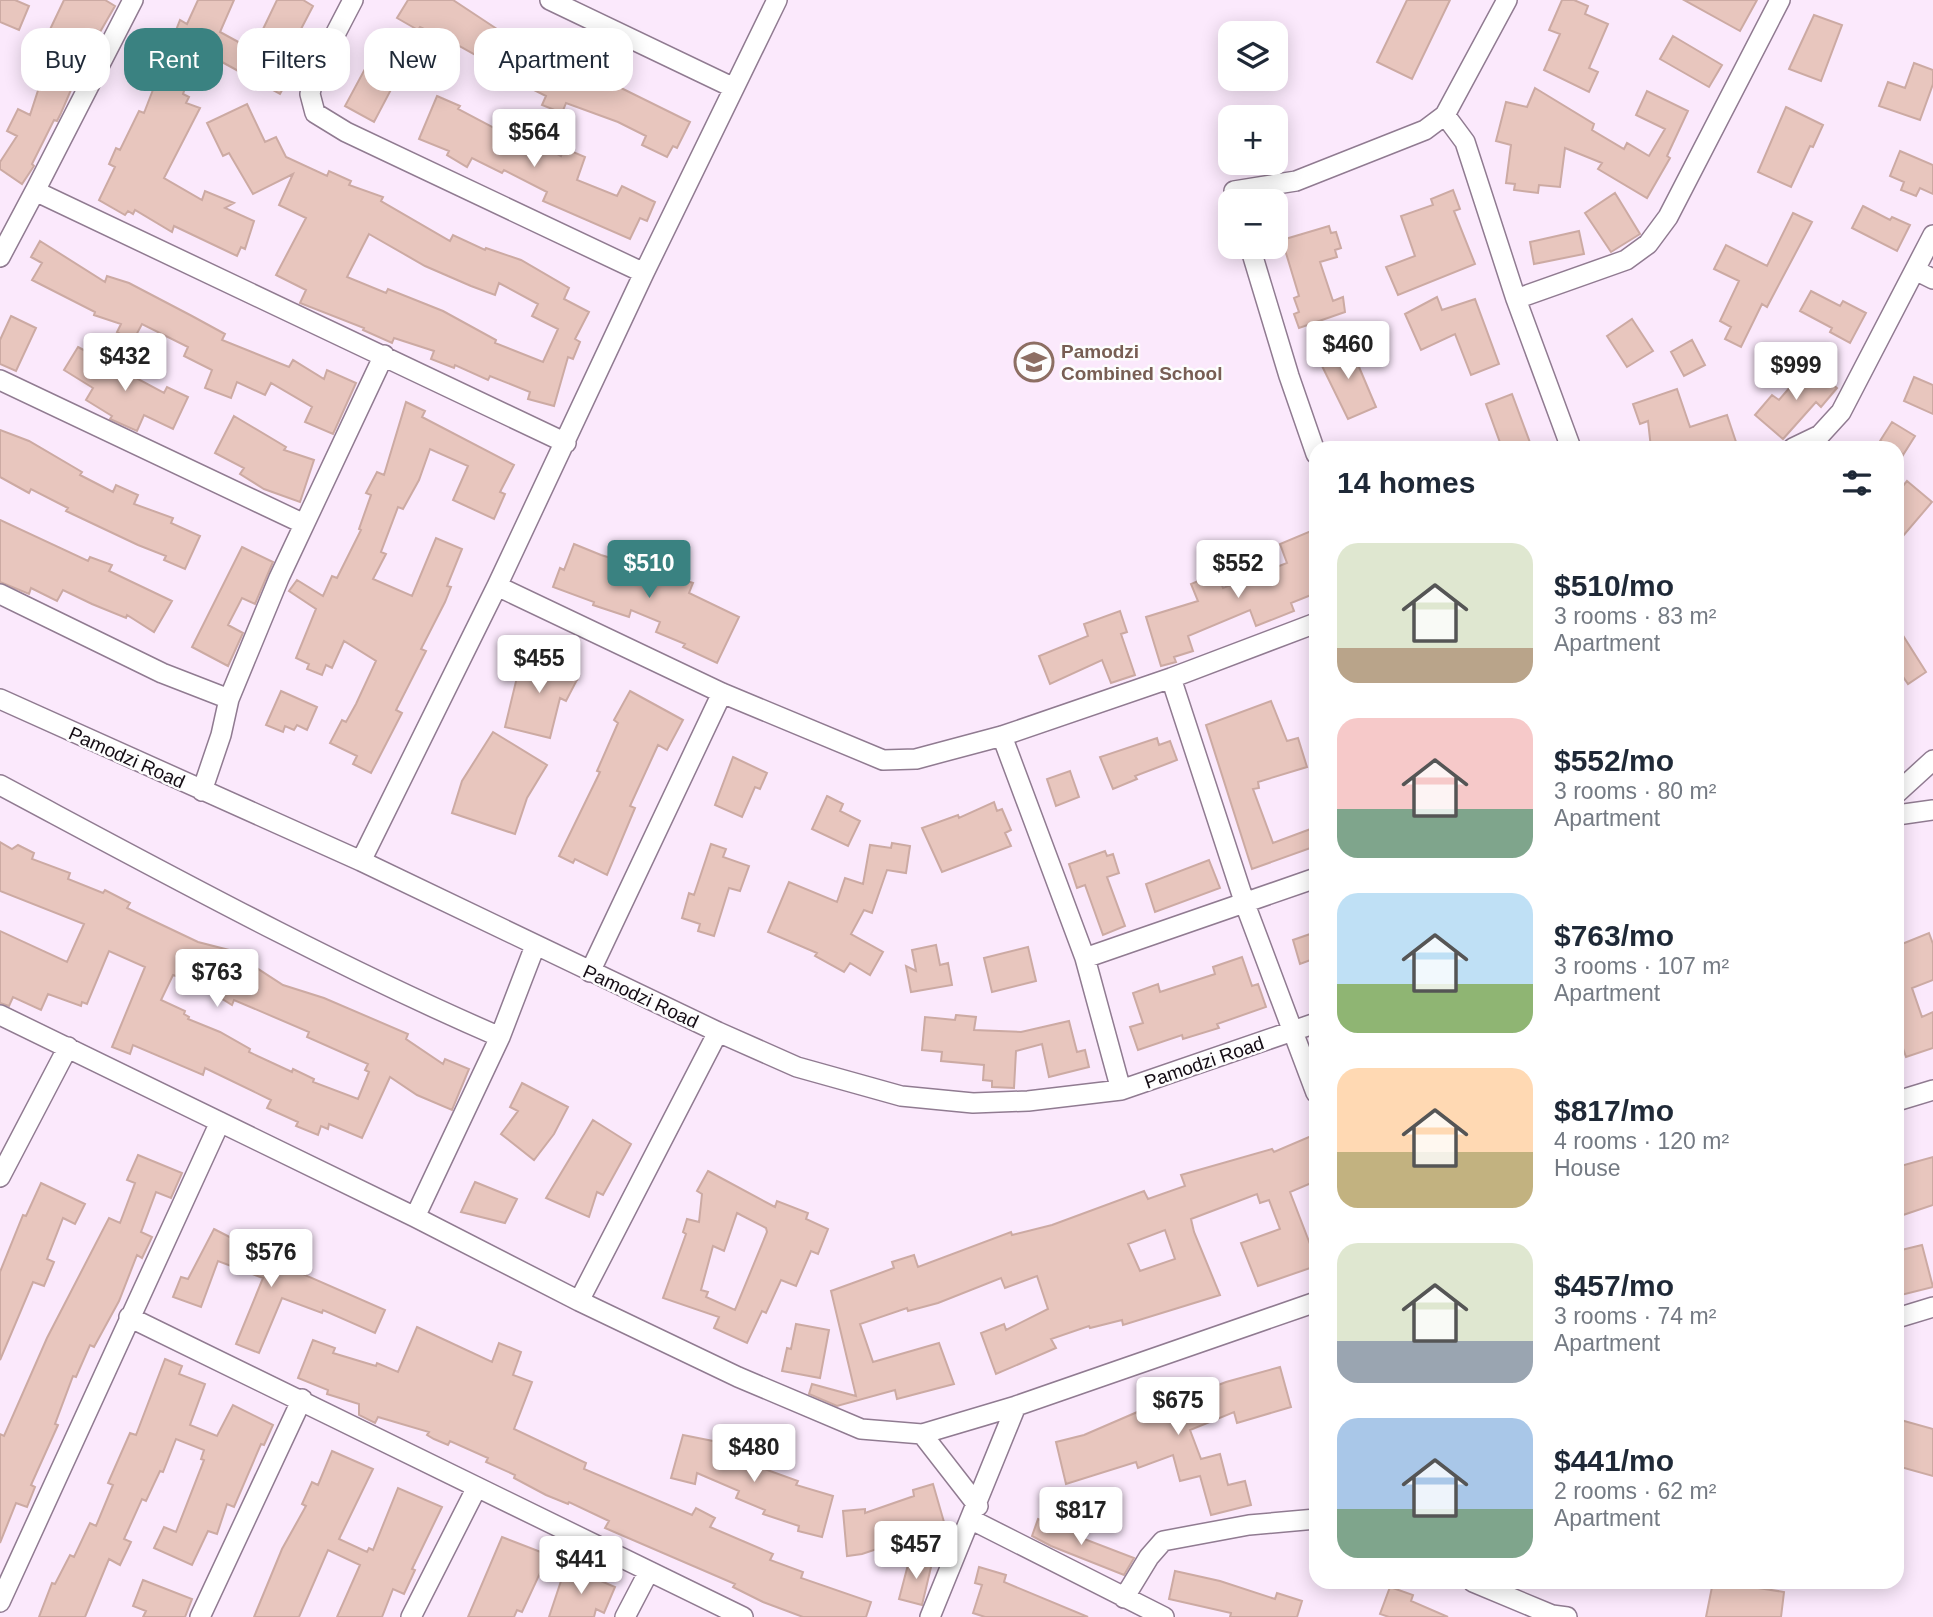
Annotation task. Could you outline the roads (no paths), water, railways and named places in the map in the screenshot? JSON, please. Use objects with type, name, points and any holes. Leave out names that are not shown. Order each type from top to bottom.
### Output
[{"type":"street","points":[[0,257],[133,0]]},
{"type":"street","points":[[353,0],[314,75],[310,94],[315,113],[346,132],[644,273]]},
{"type":"street","points":[[550,0],[734,88]]},
{"type":"street","points":[[361,861],[498,586],[644,273],[777,0]]},
{"type":"street","points":[[1246,189],[1296,181],[1425,130],[1445,115],[1507,0]]},
{"type":"street","points":[[1516,299],[1626,260],[1648,244],[1668,217],[1780,0]]},
{"type":"street","points":[[1445,115],[1465,142],[1516,299],[1568,441]]},
{"type":"street","points":[[35,191],[566,443]]},
{"type":"street","points":[[1809,441],[1820,436],[1841,412],[1925,275],[1933,235]]},
{"type":"street","points":[[1254,259],[1312,441]]},
{"type":"street","points":[[202,790],[221,735],[229,699],[302,523],[384,355]]},
{"type":"street","points":[[0,380],[302,523]]},
{"type":"street","points":[[498,586],[722,693],[883,760],[916,759],[1002,736],[1171,678],[1309,626]]},
{"type":"street","points":[[0,594],[162,673],[229,699]]},
{"type":"street","points":[[1171,678],[1245,904],[1309,1075]]},
{"type":"street","points":[[590,972],[722,693]]},
{"type":"street","name":"Pamodzi Road","points":[[0,699],[361,861],[590,972],[797,1067],[901,1096],[973,1103],[1028,1101],[1121,1090],[1309,1026]]},
{"type":"street","points":[[1002,736],[1085,958],[1121,1090]]},
{"type":"street","points":[[1904,787],[1933,760]]},
{"type":"street","points":[[0,785],[272,930],[408,997],[500,1037]]},
{"type":"street","points":[[1904,814],[1933,810]]},
{"type":"street","points":[[1085,958],[1309,881]]},
{"type":"street","points":[[415,1217],[500,1037],[535,946]]},
{"type":"street","points":[[0,1015],[415,1217],[579,1301],[738,1377],[861,1429],[922,1434],[1016,1406],[1309,1303]]},
{"type":"street","points":[[579,1301],[718,1032]]},
{"type":"street","points":[[0,1177],[68,1047]]},
{"type":"street","points":[[1904,1099],[1933,1090]]},
{"type":"street","points":[[0,1602],[220,1122]]},
{"type":"street","points":[[1904,1316],[1933,1307]]},
{"type":"street","points":[[129,1317],[302,1399],[648,1573],[743,1617]]},
{"type":"street","points":[[200,1617],[302,1399]]},
{"type":"street","points":[[930,1617],[975,1513],[1016,1406]]},
{"type":"street","points":[[922,1434],[975,1513],[1124,1598],[1164,1617]]},
{"type":"street","points":[[411,1617],[477,1488]]},
{"type":"street","points":[[1124,1598],[1149,1557],[1163,1541],[1249,1525],[1309,1520]]},
{"type":"street","points":[[625,1617],[648,1573]]},
{"type":"street","points":[[1492,1589],[1552,1615],[1567,1617]]},
{"type":"place","name":"Pamodzi Combined School","points":[[1034,362]]}]
